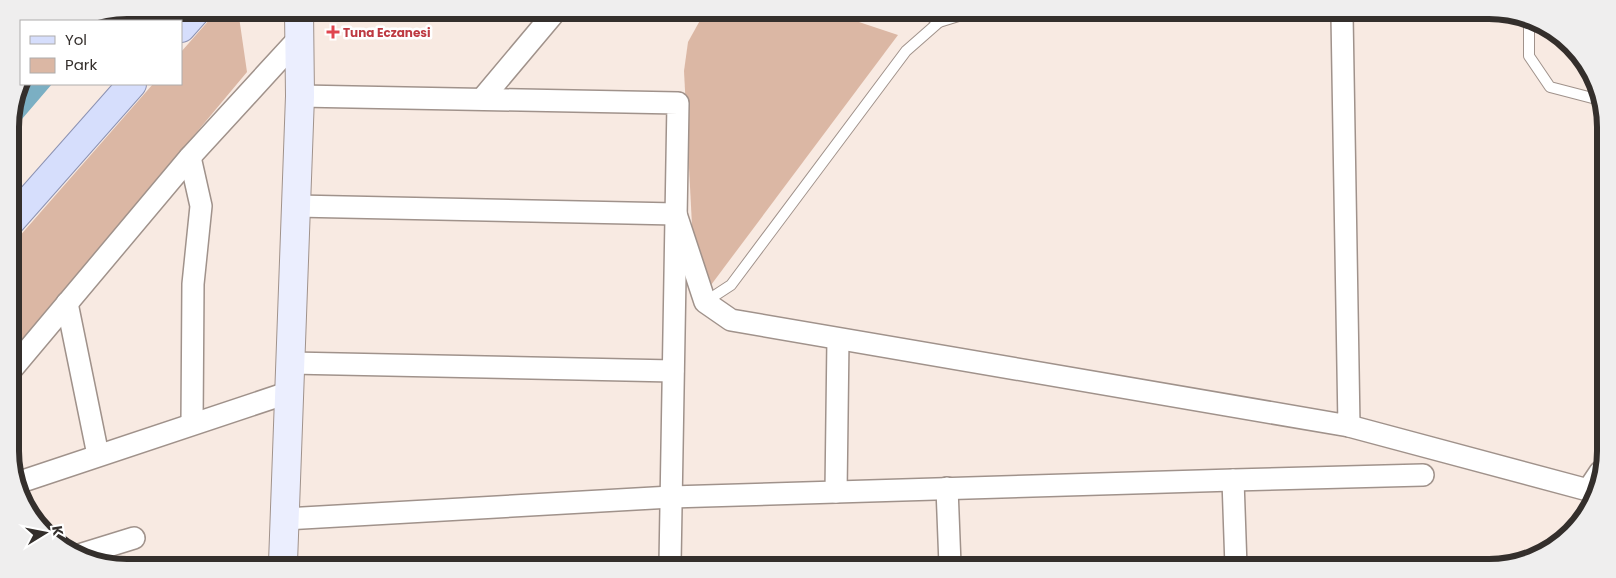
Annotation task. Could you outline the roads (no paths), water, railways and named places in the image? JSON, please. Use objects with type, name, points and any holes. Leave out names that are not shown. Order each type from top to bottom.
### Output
[{"type":"main road","points":[[283,559],[300,96],[299,19]]},
{"type":"main road","points":[[299,38],[305,19]]},
{"type":"main road","points":[[19,212],[131,85]]},
{"type":"street","points":[[482,99],[549,19]]},
{"type":"street","points":[[1342,19],[1350,426]]},
{"type":"street","points":[[19,362],[190,156],[299,38]]},
{"type":"street","points":[[300,96],[678,103],[670,559]]},
{"type":"street","points":[[190,156],[201,206],[193,284],[192,424]]},
{"type":"street","points":[[296,206],[676,214]]},
{"type":"street","points":[[676,214],[705,302],[731,320],[1350,426],[1589,493]]},
{"type":"street","points":[[68,303],[98,455]]},
{"type":"street","points":[[836,492],[838,339]]},
{"type":"street","points":[[291,363],[673,371]]},
{"type":"street","points":[[23,481],[290,392]]},
{"type":"street","points":[[285,520],[670,497],[1423,475]]},
{"type":"street","points":[[1233,480],[1236,559]]},
{"type":"street","points":[[947,488],[950,559]]},
{"type":"street","points":[[88,552],[134,538]]},
{"type":"lane","points":[[934,19],[939,22]]},
{"type":"lane","points":[[705,302],[731,285],[906,51],[939,22],[949,19]]},
{"type":"lane","points":[[1529,26],[1529,56],[1550,87],[1594,98]]},
{"type":"water","points":[[27,85],[51,85],[19,122],[22,99]]},
{"type":"place","name":"Tuna Eczanesi","points":[[333,32]]}]
